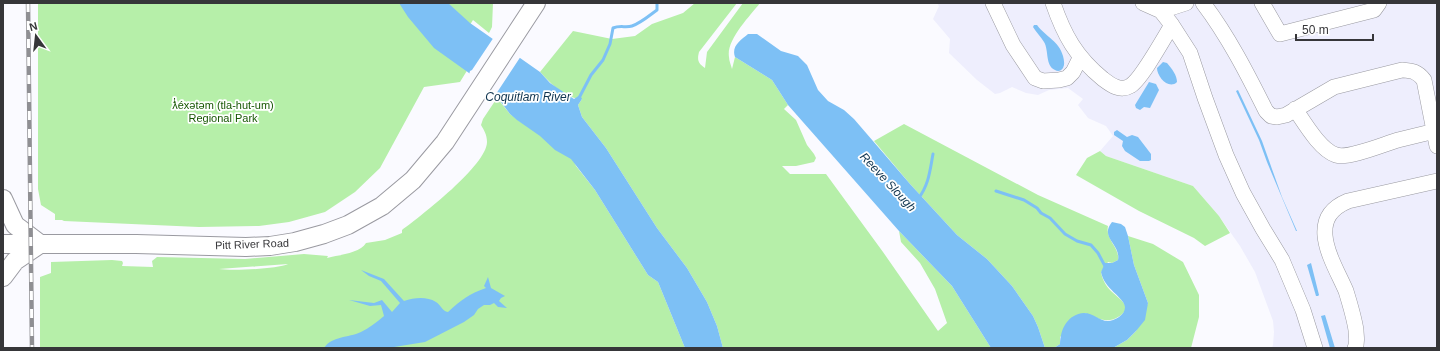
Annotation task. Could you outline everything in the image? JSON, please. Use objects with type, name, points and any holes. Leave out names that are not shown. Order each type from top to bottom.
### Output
[{"type":"main road","name":"Pitt River Road","points":[[3,244],[270,246],[294,242],[324,234],[348,225],[382,206],[413,180],[445,142],[534,6]]},
{"type":"main road","points":[[3,199],[15,225],[40,244],[15,261],[3,277]]},
{"type":"lane","points":[[993,3],[1012,45],[1035,78],[1043,81],[1067,78],[1073,72],[1080,58]]},
{"type":"lane","points":[[1053,3],[1060,24],[1080,58],[1113,87],[1124,89],[1132,85],[1141,75],[1172,25]]},
{"type":"lane","points":[[1143,3],[1159,6],[1186,3]]},
{"type":"lane","points":[[1203,3],[1235,50],[1266,111],[1271,116],[1277,117],[1286,115],[1295,109],[1334,87],[1402,70],[1412,70],[1418,73],[1424,80],[1436,138],[1399,140],[1352,154],[1342,156],[1335,155],[1326,150],[1295,109]]},
{"type":"lane","points":[[1262,3],[1280,34],[1374,10],[1379,3]]},
{"type":"lane","points":[[1159,6],[1190,53],[1226,155],[1243,193],[1263,230],[1282,260],[1303,310],[1315,348]]},
{"type":"lane","points":[[1355,348],[1357,343],[1354,318],[1346,292],[1328,251],[1324,229],[1327,220],[1332,212],[1340,205],[1348,202],[1437,181]]},
{"type":"shaded area","points":[[937,3],[1437,3],[1437,348],[1272,348],[1274,332],[1273,321],[1255,272],[1240,246],[1219,216],[1193,186],[1106,156],[1100,151],[1113,136],[1106,126],[1088,118],[1078,105],[1083,99],[1068,88],[1049,90],[1038,95],[1026,93],[1012,87],[995,94],[977,80],[949,53],[950,39],[933,19],[939,6]]},
{"type":"green space","name":"ƛ̓éxətəm (tla-hut-um) Regional Park","points":[[38,3],[493,3],[492,27],[489,33],[473,20],[453,52],[468,69],[460,82],[424,87],[380,168],[355,192],[325,212],[289,222],[259,226],[199,227],[55,220],[55,214],[41,205],[38,189]]},
{"type":"green space","points":[[695,3],[737,3],[699,52],[699,61],[705,68],[707,52],[743,3],[760,3],[745,21],[731,43],[729,58],[732,69],[735,57],[772,80],[788,105],[784,109],[796,120],[807,145],[816,158],[814,162],[796,166],[782,166],[790,174],[826,174],[938,331],[947,323],[935,289],[920,263],[901,242],[899,231],[952,286],[991,348],[723,348],[717,326],[707,302],[687,268],[657,228],[606,148],[582,117],[578,105],[582,99],[564,93],[553,85],[540,72],[573,31],[612,39],[635,36],[652,24],[683,13]]},
{"type":"green space","points":[[541,93],[576,166],[595,190],[648,275],[658,282],[685,348],[40,348],[40,277],[51,273],[51,262],[112,260],[122,261],[122,266],[153,267],[152,261],[157,257],[245,259],[304,254],[328,256],[327,258],[349,253],[359,249],[366,243],[385,240],[402,233],[402,230],[437,202],[465,176],[484,152],[487,139],[481,125],[483,119],[497,98],[510,114],[522,123]],"holes":[[[288,264],[282,266],[234,270],[219,269]]]},
{"type":"green space","points":[[904,124],[1038,195],[1108,226],[1110,239],[1117,251],[1118,260],[1112,263],[1108,262],[1101,272],[1107,287],[1124,303],[1125,310],[1123,313],[1114,319],[1106,320],[1085,313],[1060,337],[1060,344],[1054,348],[1045,348],[1033,316],[1012,286],[987,259],[957,235],[910,184],[874,141]]},
{"type":"green space","points":[[1100,151],[1106,156],[1193,186],[1219,216],[1230,233],[1205,246],[1194,238],[1139,211],[1076,175],[1087,158]]},
{"type":"green space","points":[[1128,236],[1153,244],[1183,262],[1199,295],[1199,317],[1191,348],[1113,348],[1127,340],[1136,331],[1148,303],[1134,265]]},
{"type":"water","name":"Coquitlam River","points":[[399,3],[448,3],[470,23],[540,72],[550,83],[574,99],[580,95],[582,99],[578,105],[582,117],[606,148],[657,228],[687,268],[707,302],[717,326],[723,348],[685,348],[658,282],[648,275],[595,190],[571,159],[555,150],[540,136],[517,120],[510,114],[497,97],[476,78],[434,48],[408,17]]},
{"type":"water","points":[[1034,25],[1037,25],[1059,47],[1064,64],[1063,68],[1060,70],[1056,71],[1050,65],[1043,40],[1033,27]]},
{"type":"water","name":"Reeve Slough","points":[[748,34],[757,34],[781,51],[798,56],[807,65],[818,90],[828,101],[844,110],[854,119],[910,184],[957,235],[987,259],[1012,286],[1033,316],[1045,348],[991,348],[952,286],[899,231],[788,105],[772,80],[735,57],[734,50],[736,46]]},
{"type":"water","points":[[1163,62],[1167,63],[1175,74],[1177,82],[1174,84],[1167,83],[1159,75],[1157,68]]},
{"type":"water","points":[[1149,82],[1156,84],[1159,90],[1150,108],[1144,107],[1140,110],[1136,108],[1135,105]]},
{"type":"water","points":[[1238,90],[1262,141],[1282,197],[1297,231],[1296,231],[1267,162],[1259,140],[1236,91]]},
{"type":"water","points":[[1117,130],[1127,137],[1132,135],[1138,137],[1151,154],[1151,160],[1140,161],[1125,151],[1122,146],[1123,141],[1114,135],[1114,132]]},
{"type":"water","points":[[1112,222],[1121,224],[1125,227],[1134,265],[1148,303],[1145,320],[1127,340],[1113,348],[1054,348],[1060,344],[1060,338],[1066,323],[1069,319],[1078,314],[1089,314],[1104,321],[1109,321],[1123,314],[1125,307],[1124,303],[1106,283],[1101,272],[1105,263],[1112,263],[1118,260],[1118,254],[1108,232]]},
{"type":"water","points":[[1311,263],[1318,296],[1316,296],[1307,265]]},
{"type":"water","points":[[361,270],[384,279],[404,301],[416,298],[432,300],[448,312],[466,298],[486,288],[484,286],[488,277],[491,288],[505,296],[499,301],[507,308],[498,307],[494,303],[484,305],[464,322],[425,342],[388,348],[324,348],[331,341],[356,334],[364,330],[384,316],[381,305],[370,306],[349,300],[374,303],[382,300],[392,312],[400,303],[381,281],[369,276]]},
{"type":"water","points":[[1325,315],[1335,348],[1330,348],[1321,316]]},
{"type":"pier","points":[[494,37],[521,56],[494,97],[469,75],[470,71]]},
{"type":"waterway","points":[[579,98],[591,75],[603,60],[610,44],[613,28],[630,27],[639,23],[657,10],[657,3]]},
{"type":"waterway","name":"Reeve Slough","points":[[918,199],[927,183],[933,154]]},
{"type":"waterway","points":[[996,191],[1024,200],[1050,218],[1065,234],[1077,241],[1091,245],[1098,253],[1106,268]]},
{"type":"railway","points":[[28,3],[32,348]]}]
